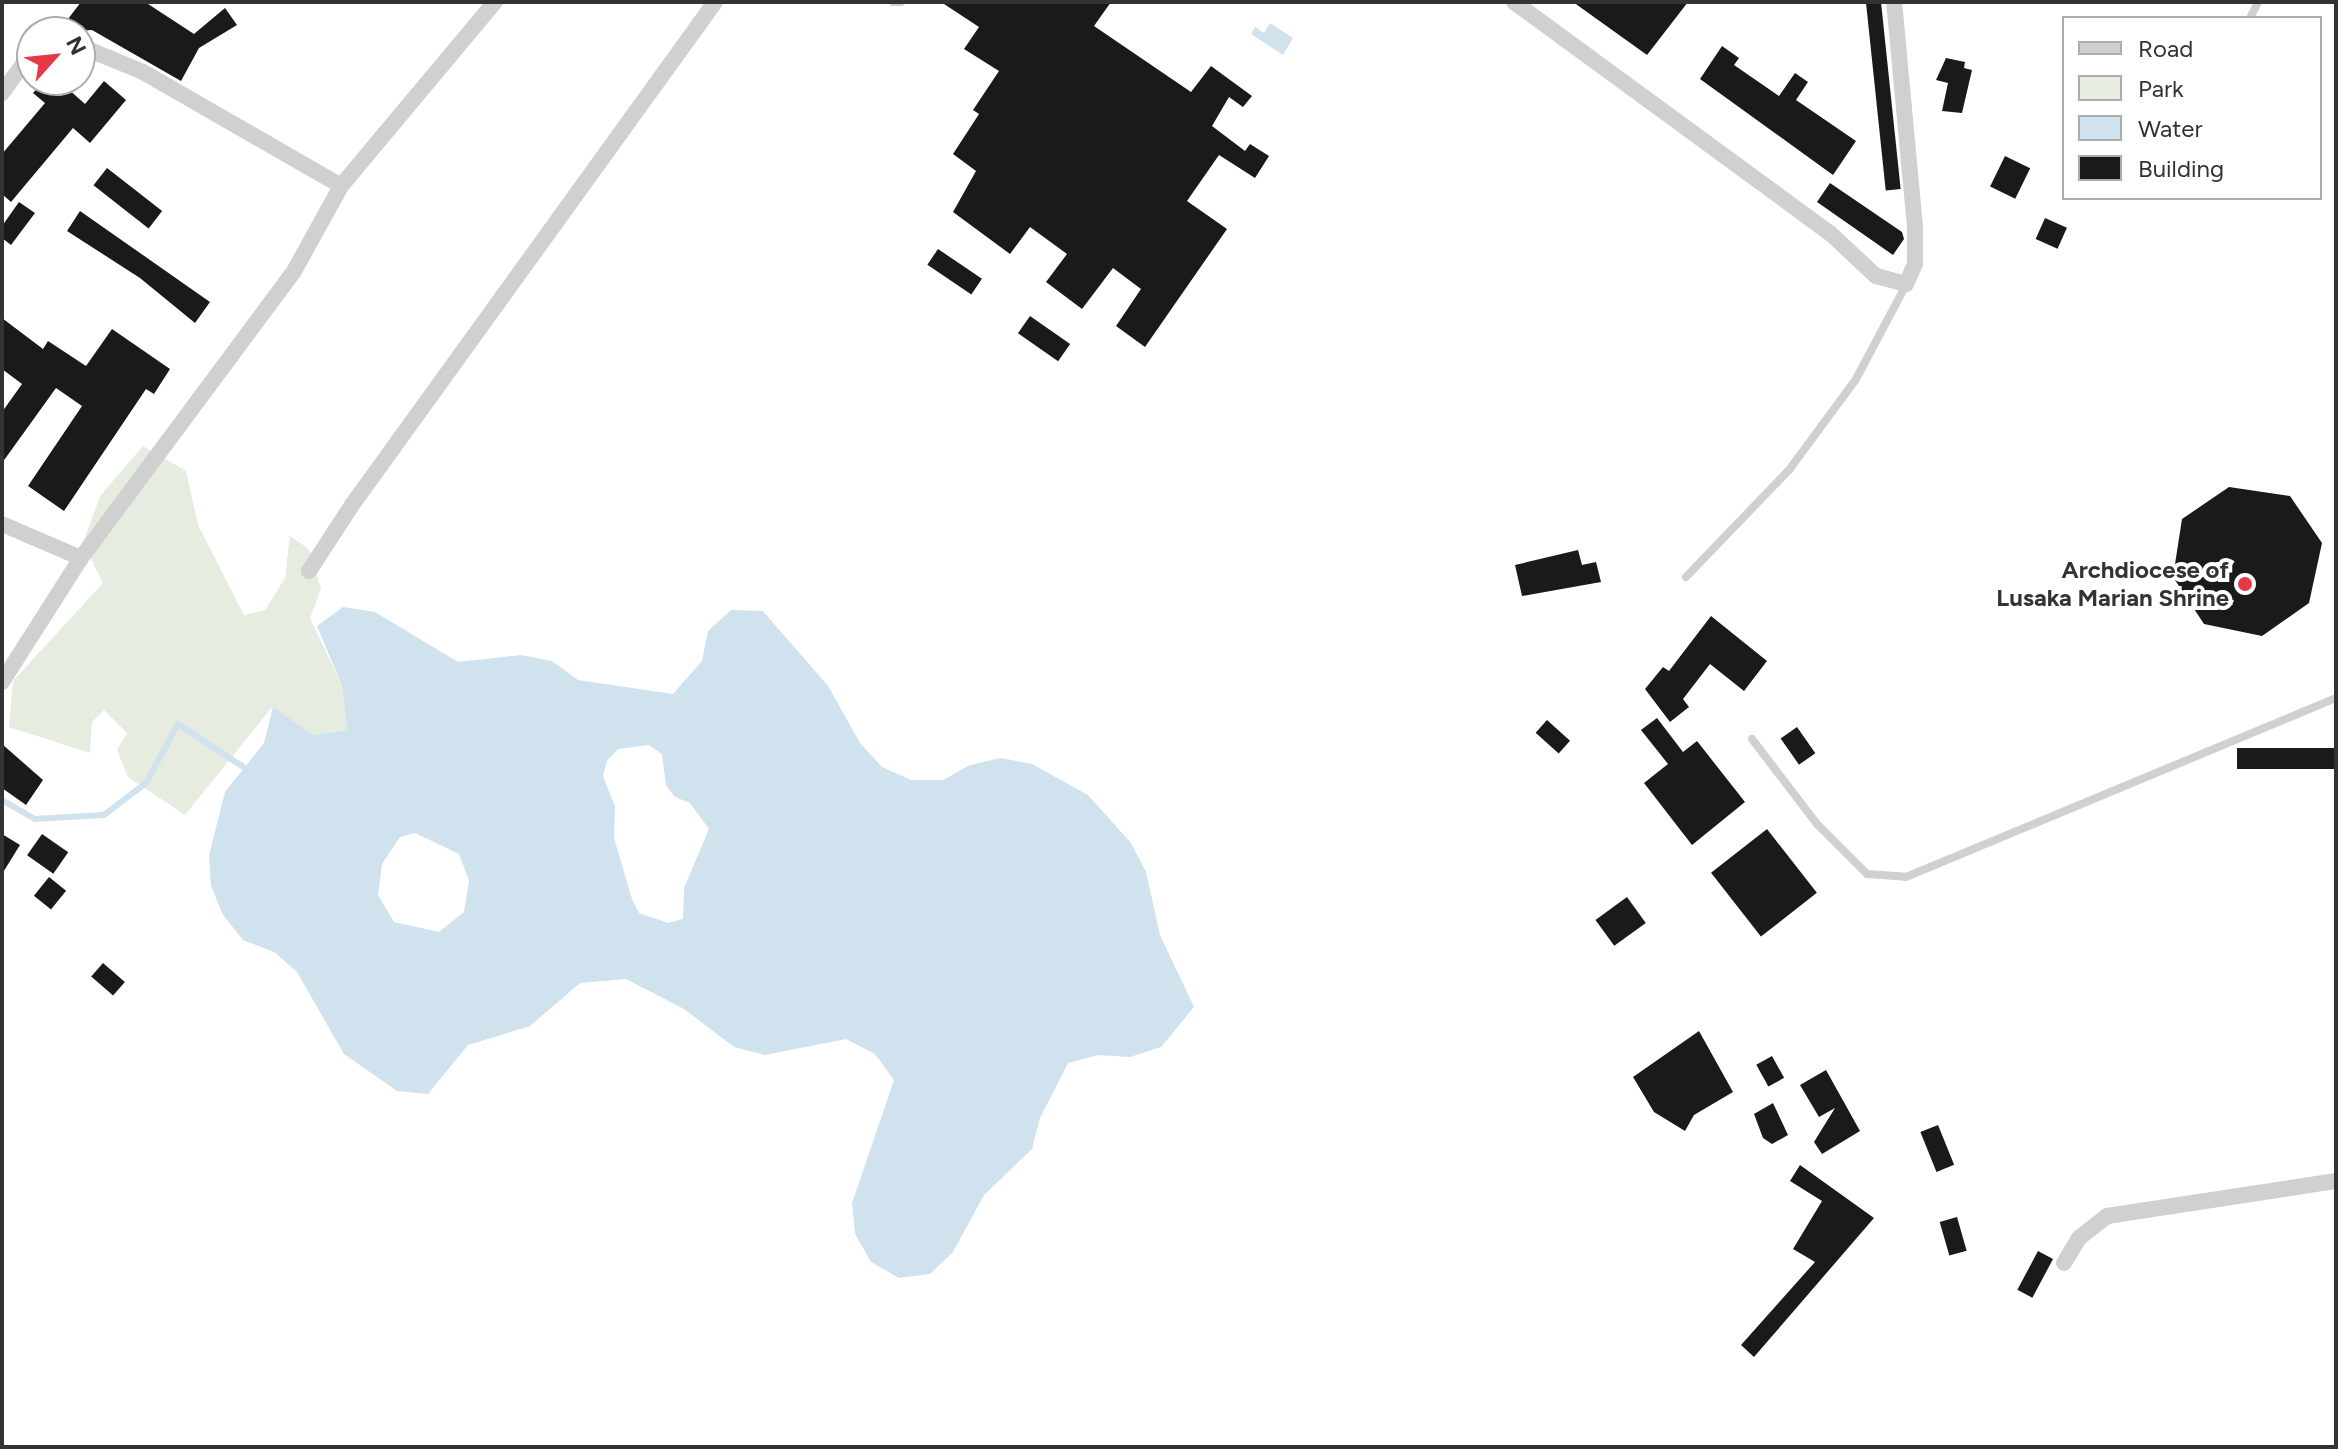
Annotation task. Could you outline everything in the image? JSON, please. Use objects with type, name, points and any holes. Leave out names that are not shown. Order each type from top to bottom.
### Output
[{"type":"street","points":[[2,682],[81,558],[293,273],[341,186],[495,2]]},
{"type":"street","points":[[309,571],[352,505],[715,2]]},
{"type":"street","points":[[1514,2],[1830,233],[1876,276],[1906,284],[1915,264],[1915,227],[1894,2]]},
{"type":"street","points":[[96,53],[143,72],[341,186]]},
{"type":"street","points":[[2,93],[16,74]]},
{"type":"street","points":[[2,524],[81,558]]},
{"type":"street","points":[[2064,1263],[2079,1238],[2107,1216],[2336,1181]]},
{"type":"lane","points":[[893,2],[901,2]]},
{"type":"lane","points":[[1686,577],[1789,470],[1856,379],[1906,284]]},
{"type":"lane","points":[[1752,739],[1817,824],[1867,874],[1906,877],[2336,698]]},
{"type":"green space","points":[[143,446],[186,471],[198,525],[244,615],[265,610],[285,578],[290,536],[309,549],[321,589],[310,618],[342,686],[347,730],[313,735],[272,707],[185,815],[128,777],[117,750],[127,733],[104,710],[92,722],[90,753],[9,727],[13,681],[103,583],[83,543],[100,496]]},
{"type":"water","points":[[1270,23],[1293,38],[1283,55],[1251,34],[1255,27],[1264,33]]},
{"type":"water","points":[[343,607],[375,612],[458,662],[521,655],[552,661],[578,680],[673,694],[702,661],[708,631],[731,610],[763,611],[828,686],[860,743],[882,767],[911,780],[943,780],[970,765],[1001,758],[1032,764],[1088,795],[1131,843],[1146,872],[1160,935],[1194,1007],[1161,1047],[1130,1057],[1098,1055],[1068,1063],[1040,1118],[1032,1149],[984,1195],[953,1252],[930,1274],[899,1278],[871,1262],[855,1234],[852,1203],[894,1080],[875,1054],[846,1039],[765,1055],[734,1047],[684,1009],[626,979],[580,983],[530,1026],[468,1045],[428,1094],[397,1091],[344,1054],[297,972],[274,952],[243,940],[223,915],[211,886],[209,855],[225,792],[264,743],[273,707],[313,735],[347,730],[342,686],[317,626]],"holes":[[[649,745],[662,754],[666,785],[675,797],[690,803],[709,829],[684,888],[683,919],[668,923],[639,913],[632,899],[614,838],[615,806],[603,776],[607,761],[618,749]],[[415,833],[459,854],[469,881],[464,912],[439,932],[394,922],[378,895],[382,864],[400,837]]]},
{"type":"building","points":[[81,2],[145,2],[194,34],[225,8],[237,25],[199,48],[181,81],[96,32],[96,16],[70,16]]},
{"type":"building","points":[[941,2],[1111,2],[1094,26],[1191,92],[1211,66],[1252,96],[1243,107],[1229,97],[1212,126],[1245,151],[1250,144],[1269,156],[1255,178],[1219,155],[1187,201],[1227,229],[1145,347],[1116,326],[1141,289],[1113,268],[1082,309],[1046,282],[1067,254],[1030,227],[1010,254],[953,212],[976,171],[953,154],[979,114],[973,110],[999,71],[964,49],[979,27]]},
{"type":"building","points":[[1573,2],[1688,2],[1647,55]]},
{"type":"building","points":[[1881,2],[1901,189],[1886,191],[1866,4]]},
{"type":"building","points":[[1722,46],[1739,58],[1734,65],[1779,96],[1795,73],[1808,82],[1796,100],[1856,141],[1833,175],[1700,79]]},
{"type":"building","points":[[1946,58],[1965,62],[1964,68],[1972,70],[1962,113],[1942,111],[1948,83],[1936,80]]},
{"type":"building","points":[[104,81],[126,100],[90,143],[73,128],[11,202],[2,194],[2,154],[45,103],[37,96],[76,96],[85,104],[92,96],[96,96],[96,91]]},
{"type":"building","points":[[2005,156],[2030,168],[2015,199],[1990,187]]},
{"type":"building","points":[[107,168],[162,211],[149,228],[93,185]]},
{"type":"building","points":[[1830,183],[1902,232],[1904,239],[1893,255],[1817,202]]},
{"type":"building","points":[[19,202],[35,213],[11,245],[2,238],[2,226]]},
{"type":"building","points":[[80,211],[210,302],[195,323],[140,278],[67,231]]},
{"type":"building","points":[[2045,218],[2067,228],[2058,249],[2036,239]]},
{"type":"building","points":[[938,249],[982,279],[971,294],[927,265]]},
{"type":"building","points":[[1030,316],[1070,344],[1058,361],[1018,333]]},
{"type":"building","points":[[2,318],[43,349],[48,341],[86,366],[112,329],[170,369],[154,394],[146,389],[64,511],[28,486],[82,406],[56,388],[2,463],[2,412],[22,384],[2,369]]},
{"type":"building","points":[[2229,487],[2290,496],[2322,543],[2309,603],[2262,636],[2204,624],[2173,577],[2182,519]]},
{"type":"building","points":[[1578,550],[1582,565],[1596,562],[1601,582],[1522,596],[1515,565]]},
{"type":"building","points":[[1711,616],[1767,661],[1744,691],[1710,664],[1683,699],[1689,707],[1670,722],[1645,689],[1663,667],[1669,671]]},
{"type":"building","points":[[1657,718],[1683,752],[1697,741],[1745,802],[1692,845],[1644,783],[1668,764],[1641,730]]},
{"type":"building","points":[[1547,720],[1570,741],[1559,753],[1536,733]]},
{"type":"building","points":[[1797,727],[1815,753],[1799,765],[1781,738]]},
{"type":"building","points":[[2,744],[43,780],[26,805],[2,788]]},
{"type":"building","points":[[2237,748],[2336,748],[2336,769],[2237,769]]},
{"type":"building","points":[[1767,829],[1817,893],[1761,937],[1711,873]]},
{"type":"building","points":[[2,834],[20,845],[2,874]]},
{"type":"building","points":[[42,834],[68,852],[53,874],[27,855]]},
{"type":"building","points":[[49,877],[66,891],[51,909],[34,896]]},
{"type":"building","points":[[1627,897],[1646,923],[1614,946],[1595,920]]},
{"type":"building","points":[[103,963],[125,982],[113,996],[91,977]]},
{"type":"building","points":[[1699,1031],[1733,1092],[1694,1115],[1685,1131],[1654,1112],[1633,1077]]},
{"type":"building","points":[[1772,1056],[1784,1078],[1768,1087],[1756,1065]]},
{"type":"building","points":[[1826,1070],[1860,1131],[1822,1154],[1814,1142],[1835,1108],[1819,1117],[1800,1085]]},
{"type":"building","points":[[1773,1103],[1788,1135],[1772,1144],[1763,1138],[1754,1114]]},
{"type":"building","points":[[1938,1125],[1954,1165],[1936,1172],[1920,1132]]},
{"type":"building","points":[[1800,1165],[1874,1218],[1754,1357],[1741,1345],[1815,1262],[1793,1249],[1822,1201],[1790,1181]]},
{"type":"building","points":[[1957,1217],[1967,1251],[1949,1256],[1940,1222]]},
{"type":"building","points":[[2038,1251],[2053,1259],[2032,1298],[2017,1290]]},
{"type":"waterway","points":[[2,800],[35,819],[104,815],[146,783],[178,724],[242,766]]},
{"type":"place","name":"Archdiocese of Lusaka Marian Shrine","points":[[2245,584]]}]
